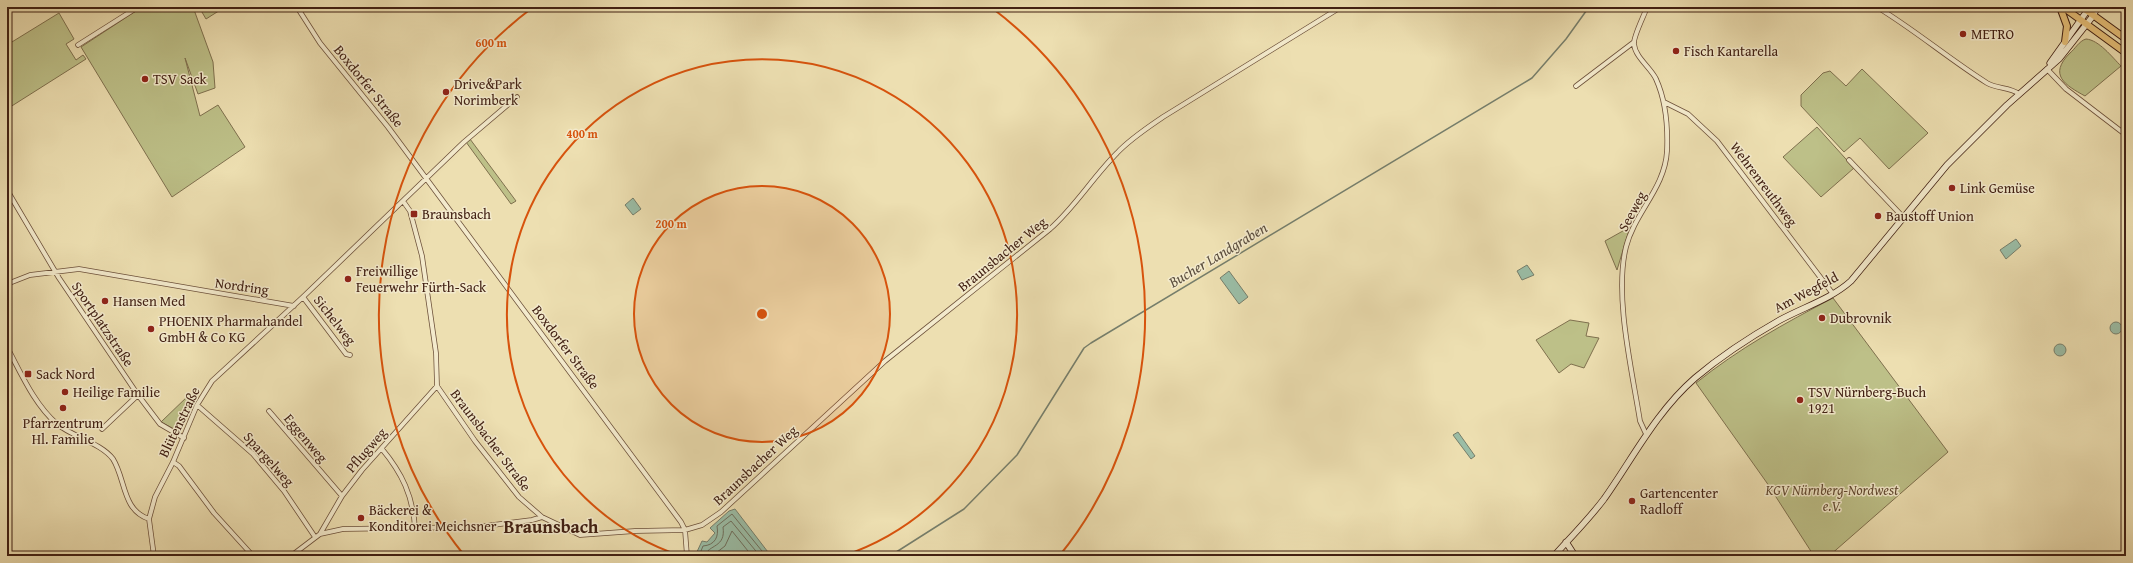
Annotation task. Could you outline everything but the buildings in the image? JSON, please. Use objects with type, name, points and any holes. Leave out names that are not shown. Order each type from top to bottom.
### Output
[{"type":"main road","points":[[2060,7],[2067,26],[2065,42]]},
{"type":"main road","points":[[2063,7],[2126,52]]},
{"type":"main road","points":[[2082,7],[2089,9],[2093,16],[2126,39]]},
{"type":"street","points":[[78,46],[138,7]]},
{"type":"street","name":"Boxdorfer Straße","points":[[297,7],[320,43],[388,127],[426,177],[633,455],[686,530]]},
{"type":"street","name":"Braunsbacher Weg","points":[[686,530],[702,525],[721,512],[885,361],[1050,230],[1070,210],[1110,160],[1131,140],[1163,117],[1341,7]]},
{"type":"street","points":[[1576,86],[1634,42],[1647,7]]},
{"type":"street","points":[[1877,7],[1899,20],[1988,84],[2014,91],[2019,94]]},
{"type":"street","points":[[2093,16],[2099,7]]},
{"type":"street","name":"Am Wegfeld","points":[[2047,69],[2089,9]]},
{"type":"street","name":"Am Wegfeld","points":[[1554,556],[1603,500],[1646,434],[1684,389],[1726,354],[1780,320],[1833,294],[1856,276],[1903,217],[1950,162],[2019,94],[2059,59],[2093,16]]},
{"type":"street","name":"Seeweg","points":[[1634,42],[1635,48],[1656,78],[1664,102],[1667,149],[1666,163],[1655,191],[1636,223],[1626,245],[1622,269],[1622,294],[1630,355],[1640,421],[1646,434]]},
{"type":"street","points":[[2047,69],[2066,89],[2126,135]]},
{"type":"street","points":[[294,306],[426,177],[464,142],[517,98]]},
{"type":"street","name":"Wehrenreuthweg","points":[[1664,102],[1688,114],[1717,141],[1833,294]]},
{"type":"street","points":[[1849,160],[1903,217]]},
{"type":"street","name":"Sportplatzstraße","points":[[7,190],[66,289],[138,395],[160,424],[184,438]]},
{"type":"street","name":"Braunsbacher Straße","points":[[403,201],[410,212],[422,256],[436,353],[437,386],[504,481],[542,517],[580,535],[686,530]]},
{"type":"street","name":"Nordring","points":[[7,284],[30,275],[56,271],[79,270],[294,306]]},
{"type":"street","name":"Sichelweg","points":[[303,297],[346,354],[350,355]]},
{"type":"street","name":"Blütenstraße","points":[[154,556],[149,519],[157,490],[173,462],[197,405],[212,381],[294,306]]},
{"type":"street","points":[[7,347],[44,411],[66,431],[100,447],[108,454],[116,465],[124,490],[132,508],[142,516],[149,519]]},
{"type":"street","name":"Pflugweg","points":[[320,534],[342,496],[437,386]]},
{"type":"street","points":[[102,429],[138,395]]},
{"type":"street","name":"Spargelweg","points":[[197,405],[258,460],[284,491],[315,537]]},
{"type":"street","name":"Eggenweg","points":[[269,411],[342,496]]},
{"type":"street","points":[[382,449],[404,480],[412,501],[415,528]]},
{"type":"street","points":[[173,462],[179,466],[214,514],[253,556]]},
{"type":"street","points":[[291,556],[320,534],[343,529],[484,526],[532,520],[542,517]]},
{"type":"street","points":[[686,530],[687,556]]},
{"type":"street","points":[[1566,542],[1576,556]]},
{"type":"green space","name":"TSV Sack","points":[[142,7],[193,7],[213,62],[215,88],[198,94],[185,58],[200,116],[218,105],[245,147],[172,197],[81,47]]},
{"type":"green space","points":[[199,7],[225,7],[206,19]]},
{"type":"green space","points":[[59,13],[74,39],[66,44],[76,60],[83,55],[86,59],[7,109],[7,45]]},
{"type":"green space","points":[[2086,39],[2096,42],[2121,66],[2085,96],[2071,88],[2062,79],[2060,67],[2079,43]]},
{"type":"green space","points":[[1862,69],[1928,133],[1889,169],[1860,138],[1844,152],[1801,106],[1801,95],[1823,73],[1830,71],[1846,86]]},
{"type":"green space","points":[[1817,127],[1854,168],[1821,197],[1783,157]]},
{"type":"green space","points":[[470,139],[516,201],[511,204],[466,142]]},
{"type":"green space","points":[[1630,227],[1617,270],[1605,241]]},
{"type":"green space","name":"TSV Nürnberg-Buch 1921","points":[[1833,298],[1948,452],[1829,556],[1814,556],[1767,483],[1696,383],[1728,359],[1762,337]]},
{"type":"green space","points":[[1570,320],[1589,323],[1586,336],[1599,338],[1584,368],[1571,364],[1559,373],[1536,340]]},
{"type":"green space","points":[[189,395],[195,399],[182,428],[174,429],[161,422]]},
{"type":"water","points":[[633,198],[641,209],[633,215],[625,205]]},
{"type":"water","points":[[2016,239],[2021,246],[2006,259],[2000,250]]},
{"type":"water","points":[[1527,265],[1534,275],[1522,280],[1517,271]]},
{"type":"water","points":[[1229,271],[1248,297],[1239,304],[1220,278]]},
{"type":"water","points":[[2114,322],[2118,322],[2122,328],[2118,334],[2114,334],[2110,330],[2110,326]]},
{"type":"water","points":[[2058,344],[2062,344],[2066,350],[2062,356],[2058,356],[2054,352],[2054,348]]},
{"type":"water","points":[[1458,432],[1475,456],[1471,459],[1453,435]]},
{"type":"water","points":[[735,509],[771,556],[695,556],[702,541],[707,542],[715,533],[710,528],[729,511]]},
{"type":"waterway","name":"Bucher Landgraben","points":[[890,556],[964,509],[1017,455],[1084,348],[1532,78],[1566,39],[1589,7]]},
{"type":"tram line","points":[[2118,7],[2126,17]]},
{"type":"place","name":"METRO","points":[[1963,34]]},
{"type":"place","name":"Fisch Kantarella","points":[[1676,51]]},
{"type":"place","name":"TSV Sack","points":[[145,79]]},
{"type":"place","name":"Drive&Park Norimberk","points":[[446,92]]},
{"type":"place","name":"Link Gemüse","points":[[1952,188]]},
{"type":"place","name":"Braunsbach","points":[[414,214]]},
{"type":"place","name":"Baustoff Union","points":[[1878,216]]},
{"type":"place","name":"Freiwillige Feuerwehr Fürth-Sack","points":[[348,279]]},
{"type":"place","name":"Hansen Med","points":[[105,301]]},
{"type":"place","name":"Dubrovnik","points":[[1822,318]]},
{"type":"place","name":"PHOENIX Pharmahandel GmbH & Co KG","points":[[151,329]]},
{"type":"place","name":"Sack Nord","points":[[28,374]]},
{"type":"place","name":"Heilige Familie","points":[[65,392]]},
{"type":"place","name":"TSV Nürnberg-Buch 1921","points":[[1800,400]]},
{"type":"place","name":"Pfarrzentrum Hl. Familie","points":[[63,408]]},
{"type":"place","name":"Gartencenter Radloff","points":[[1632,501]]},
{"type":"place","name":"Bäckerei & Konditorei Meichsner","points":[[361,518]]},
{"type":"district","name":"Braunsbach","points":[[551,527]]},
{"type":"park label","name":"KGV Nürnberg-Nordwest e.V.","points":[[1832,498]]}]
